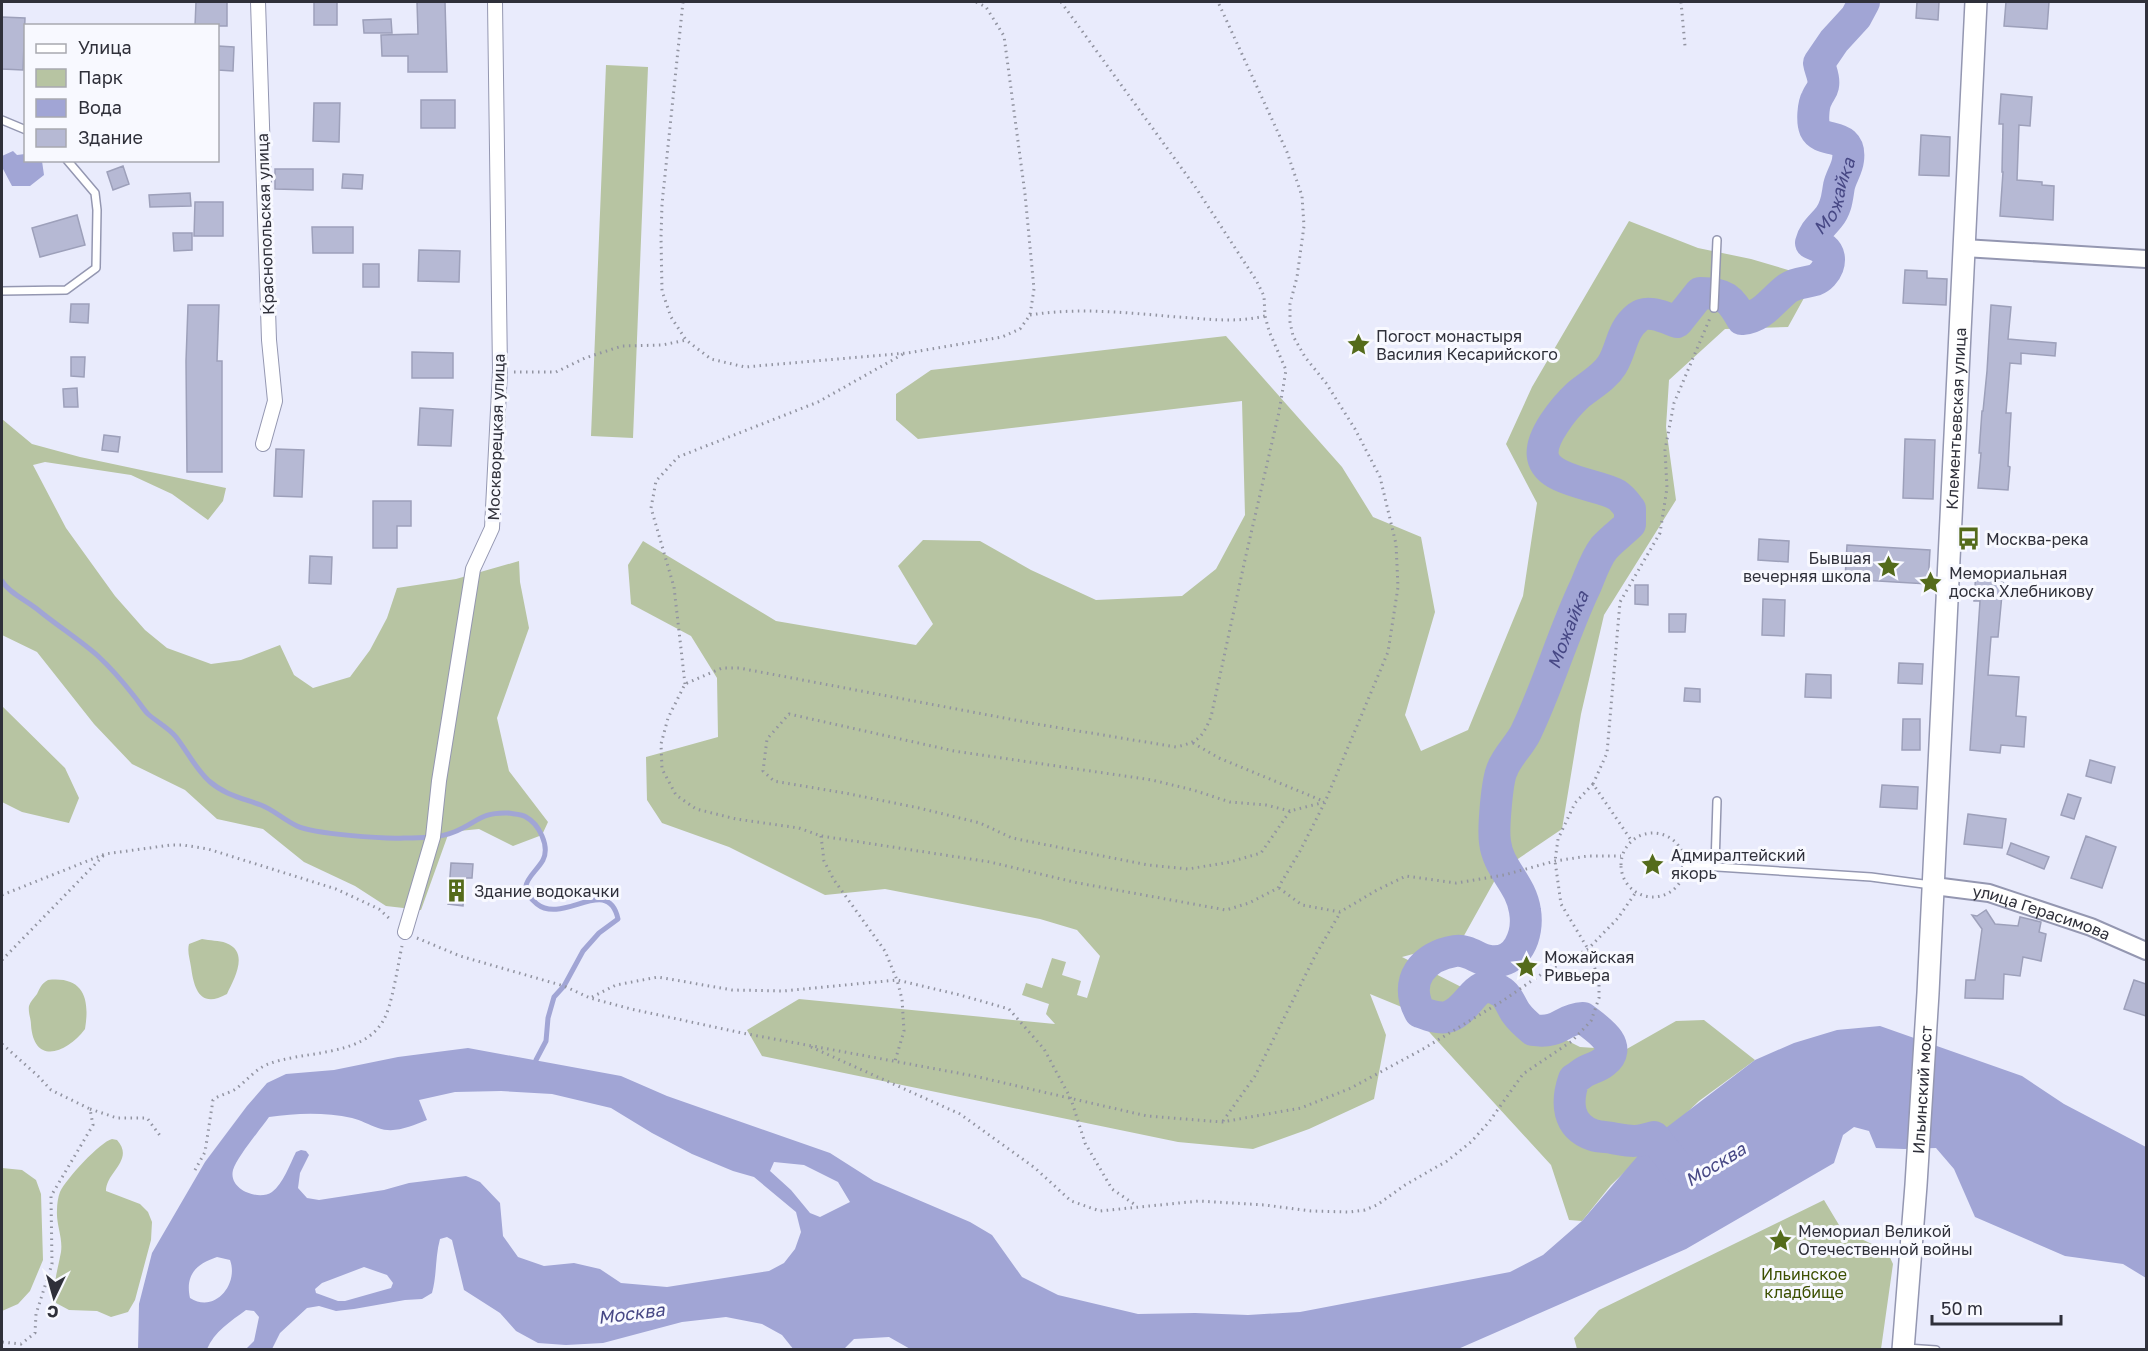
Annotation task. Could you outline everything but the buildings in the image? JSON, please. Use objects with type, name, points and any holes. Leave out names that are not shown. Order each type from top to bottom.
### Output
[{"type":"main road","name":"Клементьевская улица","points":[[1930,944],[1976,2]]},
{"type":"main road","name":"Ильинский мост","points":[[1903,1349],[1917,1185],[1930,944]]},
{"type":"street","name":"Краснопольская улица","points":[[258,2],[269,340],[275,401],[263,444]]},
{"type":"street","name":"Москворецкая улица","points":[[405,932],[433,837],[439,781],[473,568],[492,528],[500,371],[495,2]]},
{"type":"street","points":[[1964,248],[2146,259]]},
{"type":"street","name":"улица Герасимова","points":[[1934,885],[1989,893],[2091,927],[2146,951]]},
{"type":"lane","points":[[2,120],[24,129]]},
{"type":"lane","points":[[2,291],[66,290],[96,268],[95,193],[69,162]]},
{"type":"lane","points":[[1714,308],[1717,240]]},
{"type":"lane","points":[[1715,866],[1717,801]]},
{"type":"lane","points":[[1686,865],[1870,877],[1934,885]]},
{"type":"lane","points":[[1903,1349],[1936,1350]]},
{"type":"path","points":[[683,2],[661,237],[662,291],[671,317],[686,340],[711,359],[745,367],[907,353],[1002,337],[1020,329],[1030,315],[1034,289],[1032,265],[1004,36],[986,7],[976,2]]},
{"type":"path","points":[[685,684],[722,668],[739,668],[1176,747],[1193,743],[1204,733],[1211,717],[1280,412],[1286,370],[1269,331],[1264,297],[1256,280],[1196,188],[1061,2]]},
{"type":"path","points":[[907,353],[818,402],[678,457],[656,481],[651,508],[674,587],[685,684],[668,718],[661,744],[662,769],[676,795],[696,809],[736,819],[799,828],[821,836],[990,862],[1078,883],[1226,910],[1249,903],[1278,888],[1300,852],[1325,802],[1388,652],[1398,587],[1396,544],[1380,477],[1355,429],[1293,336],[1290,304],[1297,277],[1304,226],[1302,196],[1287,152],[1218,2]]},
{"type":"path","points":[[1681,2],[1686,46]]},
{"type":"path","points":[[806,1044],[960,1114],[1035,1168],[1071,1201],[1100,1211],[1199,1201],[1349,1212],[1377,1205],[1405,1185],[1447,1161],[1471,1142],[1489,1122],[1523,1074],[1572,1041],[1590,1023],[1599,998],[1599,980],[1588,949],[1561,904],[1555,861],[1558,839],[1575,803],[1593,784],[1607,753],[1620,602],[1660,532],[1666,488],[1665,450],[1674,403],[1714,308]]},
{"type":"path","points":[[1030,315],[1054,311],[1090,310],[1221,321],[1247,320],[1265,316]]},
{"type":"path","points":[[500,371],[556,372],[585,358],[622,346],[662,345],[686,340]]},
{"type":"path","points":[[1290,811],[1261,853],[1230,862],[1188,868],[1148,865],[1012,838],[980,823],[959,818],[845,793],[774,781],[763,771],[766,739],[789,714],[954,752],[1152,780],[1230,802],[1266,805],[1290,811],[1325,802]]},
{"type":"path","points":[[1193,743],[1219,758],[1325,802]]},
{"type":"path","points":[[1593,784],[1631,840]]},
{"type":"path","points":[[1648,832],[1666,835],[1681,847],[1686,865],[1681,883],[1667,895],[1649,898],[1632,891],[1621,875],[1621,856],[1631,840],[1648,832]]},
{"type":"path","points":[[821,836],[824,861],[834,880],[885,951],[897,980],[902,999],[904,1031],[895,1061]]},
{"type":"path","points":[[2,895],[105,854],[171,845],[208,849],[336,889],[379,909],[405,932],[432,946],[564,986],[590,998],[680,1020],[974,1076],[1147,1116],[1222,1122],[1301,1108],[1351,1088],[1423,1049],[1504,1000],[1542,973],[1588,949],[1618,918],[1636,892]]},
{"type":"path","points":[[2,960],[105,854]]},
{"type":"path","points":[[1222,1122],[1255,1077],[1315,956],[1340,912],[1406,876],[1456,883],[1504,875],[1555,861],[1588,856],[1621,856]]},
{"type":"path","points":[[1278,888],[1302,906],[1340,912]]},
{"type":"path","points":[[195,1170],[205,1152],[213,1100],[218,1096],[236,1089],[248,1077],[267,1065],[353,1045],[371,1036],[384,1020],[405,932]]},
{"type":"path","points":[[590,998],[616,985],[658,977],[732,990],[783,991],[897,980],[960,995],[1009,1010],[1044,1049],[1071,1099],[1085,1143],[1112,1189],[1137,1206]]},
{"type":"path","points":[[2,1044],[51,1090],[90,1109],[117,1118],[147,1118],[161,1137]]},
{"type":"path","points":[[2,1342],[21,1344],[35,1333],[36,1314],[52,1264],[51,1196],[93,1125],[90,1109]]},
{"type":"green space","points":[[606,65],[648,67],[633,438],[591,436]]},
{"type":"green space","points":[[1629,221],[1698,248],[1751,259],[1815,278],[1788,327],[1725,329],[1669,380],[1666,427],[1676,500],[1604,615],[1581,714],[1562,829],[1500,871],[1461,941],[1402,957],[1580,1047],[1625,1050],[1676,1021],[1704,1020],[1755,1060],[1699,1101],[1611,1185],[1582,1221],[1569,1220],[1551,1165],[1409,1010],[1370,994],[1386,1035],[1374,1099],[1309,1129],[1253,1149],[1178,1142],[762,1056],[747,1030],[799,999],[1055,1024],[1046,1014],[1049,1004],[1022,995],[1026,983],[1042,988],[1052,958],[1066,962],[1062,975],[1081,981],[1077,995],[1087,998],[1100,956],[1077,930],[1040,919],[885,889],[825,895],[729,847],[662,823],[647,800],[646,757],[718,737],[717,678],[691,636],[631,604],[628,565],[643,541],[776,621],[916,645],[933,624],[898,566],[923,540],[980,541],[1031,570],[1096,600],[1182,596],[1216,569],[1245,515],[1242,401],[918,439],[896,420],[896,394],[931,370],[1226,336],[1342,467],[1373,517],[1421,537],[1435,612],[1405,715],[1421,751],[1468,730],[1523,596],[1537,503],[1506,444],[1532,387]]},
{"type":"green space","points":[[2,419],[32,444],[80,457],[226,488],[223,501],[208,520],[172,494],[131,475],[45,462],[33,465],[66,528],[115,596],[145,630],[167,648],[211,664],[241,660],[280,645],[294,675],[313,688],[350,677],[370,650],[387,618],[397,588],[456,579],[519,561],[520,582],[529,628],[497,718],[509,771],[548,822],[542,835],[513,846],[479,829],[449,832],[421,910],[386,906],[355,886],[304,862],[263,829],[217,819],[185,790],[132,764],[94,724],[37,652],[2,635]]},
{"type":"green space","points":[[2,706],[65,768],[79,798],[69,823],[22,812],[2,802]]},
{"type":"green space","points":[[202,939],[226,943],[233,947],[239,959],[227,994],[218,998],[205,998],[194,983],[188,953],[189,944]]},
{"type":"green space","points":[[48,980],[70,982],[77,986],[85,999],[86,1008],[85,1029],[69,1044],[52,1051],[45,1051],[33,1038],[29,1011],[31,1002]]},
{"type":"green space","points":[[112,1139],[117,1140],[122,1147],[123,1154],[107,1184],[106,1191],[140,1204],[148,1212],[152,1222],[151,1240],[135,1300],[128,1312],[111,1317],[97,1311],[69,1310],[56,1303],[55,1290],[61,1252],[57,1215],[60,1192],[84,1162]]},
{"type":"green space","points":[[2,1168],[22,1170],[36,1180],[41,1194],[43,1260],[30,1291],[18,1304],[2,1311]]},
{"type":"green space","name":"Ильинское кладбище","points":[[1824,1200],[1842,1230],[1887,1251],[1893,1264],[1881,1349],[1577,1349],[1574,1338],[1599,1310]]},
{"type":"water","points":[[13,151],[17,155],[24,154],[24,162],[42,162],[44,175],[30,186],[12,186],[2,167],[2,156]]},
{"type":"water","name":"Москва","points":[[1880,1026],[2022,1076],[2064,1104],[2146,1147],[2146,1278],[2123,1264],[2065,1256],[1975,1217],[1954,1169],[1936,1148],[1876,1148],[1869,1131],[1854,1127],[1843,1135],[1834,1163],[1686,1249],[1458,1349],[912,1350],[889,1337],[854,1339],[844,1349],[794,1350],[782,1335],[762,1324],[726,1317],[682,1322],[603,1343],[566,1345],[538,1343],[516,1331],[500,1313],[464,1290],[452,1240],[447,1237],[440,1239],[432,1293],[422,1299],[336,1311],[319,1306],[307,1308],[280,1333],[272,1349],[246,1349],[254,1341],[259,1317],[254,1311],[246,1310],[218,1332],[207,1349],[138,1350],[139,1304],[152,1253],[205,1162],[267,1083],[286,1074],[334,1070],[398,1057],[468,1048],[621,1076],[667,1096],[830,1153],[874,1181],[970,1222],[992,1235],[1022,1277],[1058,1295],[1138,1314],[1248,1315],[1300,1312],[1510,1272],[1543,1255],[1582,1221],[1654,1137],[1755,1060],[1794,1043],[1837,1030]],"holes":[[[501,1091],[552,1094],[611,1108],[692,1154],[754,1177],[796,1212],[801,1232],[795,1249],[784,1263],[769,1271],[667,1287],[621,1283],[600,1269],[574,1263],[544,1266],[518,1257],[503,1236],[500,1203],[480,1182],[466,1176],[409,1183],[384,1190],[319,1200],[307,1198],[298,1188],[300,1173],[309,1155],[306,1151],[301,1150],[296,1152],[286,1174],[272,1192],[253,1194],[246,1192],[235,1183],[233,1170],[239,1158],[269,1117],[300,1114],[342,1116],[384,1130],[397,1130],[427,1120],[419,1100],[455,1092]],[[774,1162],[804,1165],[838,1182],[850,1202],[820,1217],[810,1213],[791,1190],[770,1171]],[[217,1257],[230,1260],[232,1269],[228,1287],[223,1294],[208,1302],[199,1302],[190,1298],[191,1277],[203,1263]],[[364,1267],[387,1275],[393,1283],[391,1288],[345,1301],[338,1301],[316,1293],[315,1289],[322,1283]]]},
{"type":"waterway","name":"Можайка","points":[[1680,1170],[1654,1137],[1633,1141],[1595,1136],[1584,1131],[1573,1119],[1570,1096],[1574,1079],[1604,1062],[1610,1056],[1611,1050],[1606,1038],[1583,1018],[1550,1030],[1533,1030],[1518,1016],[1505,995],[1491,987],[1484,987],[1478,991],[1455,1014],[1447,1017],[1433,1016],[1420,1012],[1415,1001],[1415,980],[1425,964],[1444,954],[1460,951],[1486,960],[1499,961],[1514,953],[1523,938],[1526,920],[1523,901],[1500,860],[1495,842],[1500,776],[1534,714],[1596,561],[1604,548],[1630,524],[1630,509],[1617,495],[1564,477],[1547,465],[1543,457],[1543,449],[1549,432],[1573,400],[1609,370],[1628,328],[1638,317],[1652,314],[1677,322],[1700,293],[1715,294],[1726,298],[1742,319],[1749,318],[1762,311],[1788,288],[1815,280],[1826,271],[1829,262],[1827,253],[1811,243],[1816,232],[1834,209],[1847,163],[1848,151],[1846,145],[1841,141],[1824,136],[1814,126],[1815,105],[1823,83],[1819,63],[1834,41],[1856,17],[1864,2]]},
{"type":"waterway","points":[[2,581],[13,593],[103,661],[148,714],[173,734],[199,771],[215,786],[227,793],[266,807],[297,826],[349,835],[416,838],[448,834],[491,814],[517,814],[531,820],[542,836],[545,854],[526,886],[530,897],[537,904],[548,909],[559,909],[595,900],[605,901],[613,906],[618,919],[599,933],[583,951],[564,986],[554,997],[548,1018],[546,1041],[536,1060]]},
{"type":"place","name":"Погост монастыря Василия Кесарийского","points":[[1358,345]]},
{"type":"place","name":"Москва-река","points":[[1968,539]]},
{"type":"place","name":"Бывшая вечерняя школа","points":[[1889,567]]},
{"type":"place","name":"Мемориальная доска Хлебникову","points":[[1931,582]]},
{"type":"place","name":"Адмиралтейский якорь","points":[[1653,864]]},
{"type":"place","name":"Здание водокачки","points":[[456,891]]},
{"type":"place","name":"Можайская Ривьера","points":[[1526,966]]},
{"type":"place","name":"Мемориал Великой Отечественной войны","points":[[1780,1240]]}]
